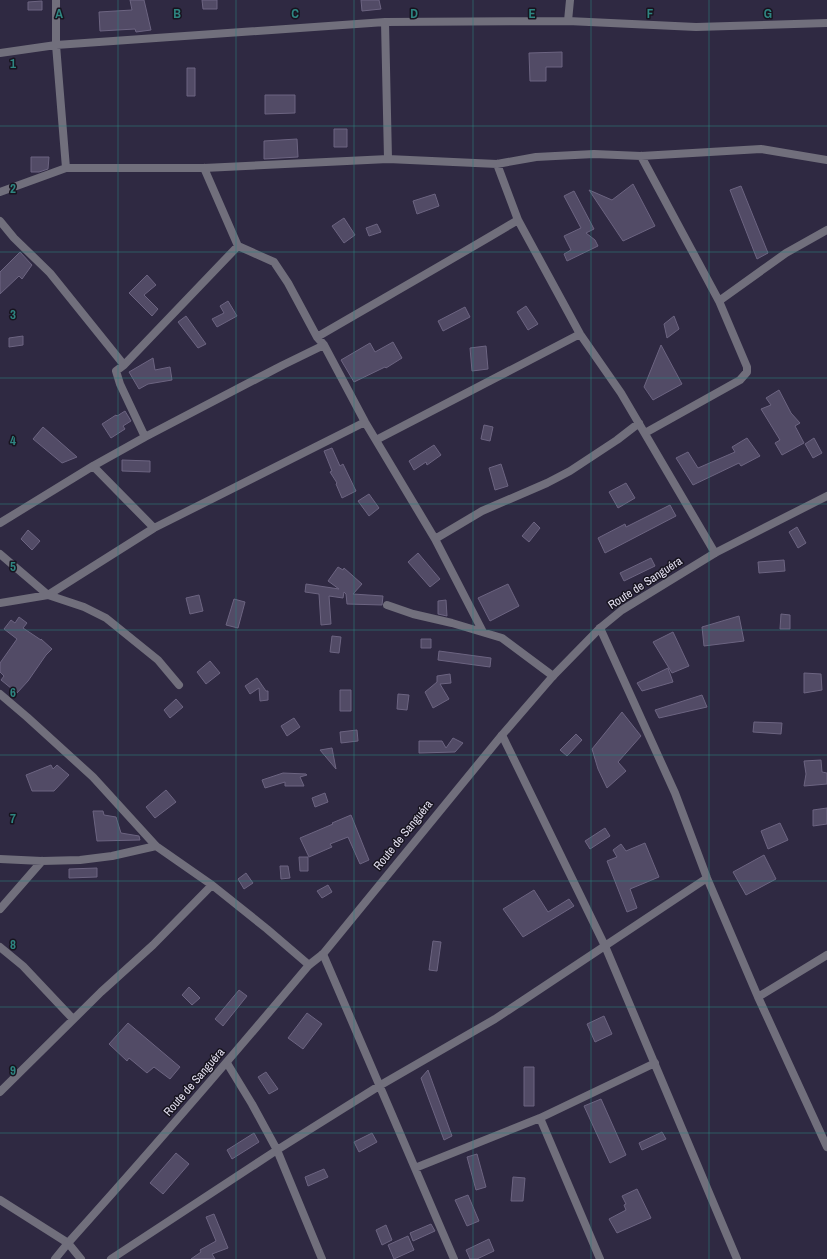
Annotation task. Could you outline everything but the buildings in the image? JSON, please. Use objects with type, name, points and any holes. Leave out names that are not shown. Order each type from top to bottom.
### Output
[{"type":"street","points":[[56,0],[56,45],[66,168]]},
{"type":"street","points":[[568,21],[570,0]]},
{"type":"street","points":[[0,53],[56,45],[385,22],[568,21],[696,27],[827,22]]},
{"type":"street","points":[[385,22],[388,159]]},
{"type":"street","points":[[0,192],[66,168],[204,168],[388,159],[497,164],[543,156],[594,154],[641,156],[761,149],[827,160]]},
{"type":"street","points":[[641,156],[719,301],[746,362],[747,372],[740,380],[645,433]]},
{"type":"street","points":[[497,164],[518,220],[580,334],[621,393],[715,553]]},
{"type":"street","points":[[204,168],[238,246],[274,262],[288,283],[365,422],[435,539],[483,632]]},
{"type":"street","points":[[317,337],[518,220]]},
{"type":"street","points":[[0,221],[14,238],[50,273],[124,366]]},
{"type":"street","points":[[719,301],[786,253],[827,230]]},
{"type":"street","points":[[144,437],[120,384],[116,371],[124,366],[238,246]]},
{"type":"street","points":[[376,440],[580,334]]},
{"type":"street","points":[[0,523],[93,466],[144,437],[283,365],[324,346]]},
{"type":"street","points":[[0,603],[48,595],[154,528],[365,422]]},
{"type":"street","points":[[435,539],[482,511],[547,483],[565,473],[617,440],[639,423]]},
{"type":"street","points":[[93,466],[154,528]]},
{"type":"street","name":"Route de Sanguéra","points":[[55,1259],[171,1128],[309,965],[323,954],[502,735],[553,676],[600,628],[622,610],[715,553],[827,496]]},
{"type":"street","points":[[0,554],[48,595],[84,607],[106,618],[158,660],[179,685]]},
{"type":"street","points":[[387,605],[413,614],[502,638],[553,676]]},
{"type":"street","points":[[600,628],[675,793],[708,878],[758,997],[827,1147]]},
{"type":"street","points":[[0,694],[93,777],[156,846],[212,885],[309,965]]},
{"type":"street","points":[[502,735],[605,946],[656,1063],[737,1259]]},
{"type":"street","points":[[0,859],[42,861],[97,858],[156,846]]},
{"type":"street","points":[[0,909],[42,861]]},
{"type":"street","points":[[111,1259],[277,1150],[379,1086],[496,1018],[708,878]]},
{"type":"street","points":[[0,1092],[73,1019],[153,945],[212,885]]},
{"type":"street","points":[[0,947],[23,966],[73,1019]]},
{"type":"street","points":[[323,954],[454,1259]]},
{"type":"street","points":[[758,997],[827,955]]},
{"type":"street","points":[[227,1063],[252,1104],[277,1150],[322,1259]]},
{"type":"street","points":[[415,1168],[540,1118],[656,1063]]},
{"type":"street","points":[[540,1118],[600,1259]]},
{"type":"street","points":[[0,1200],[68,1243],[81,1259]]}]
